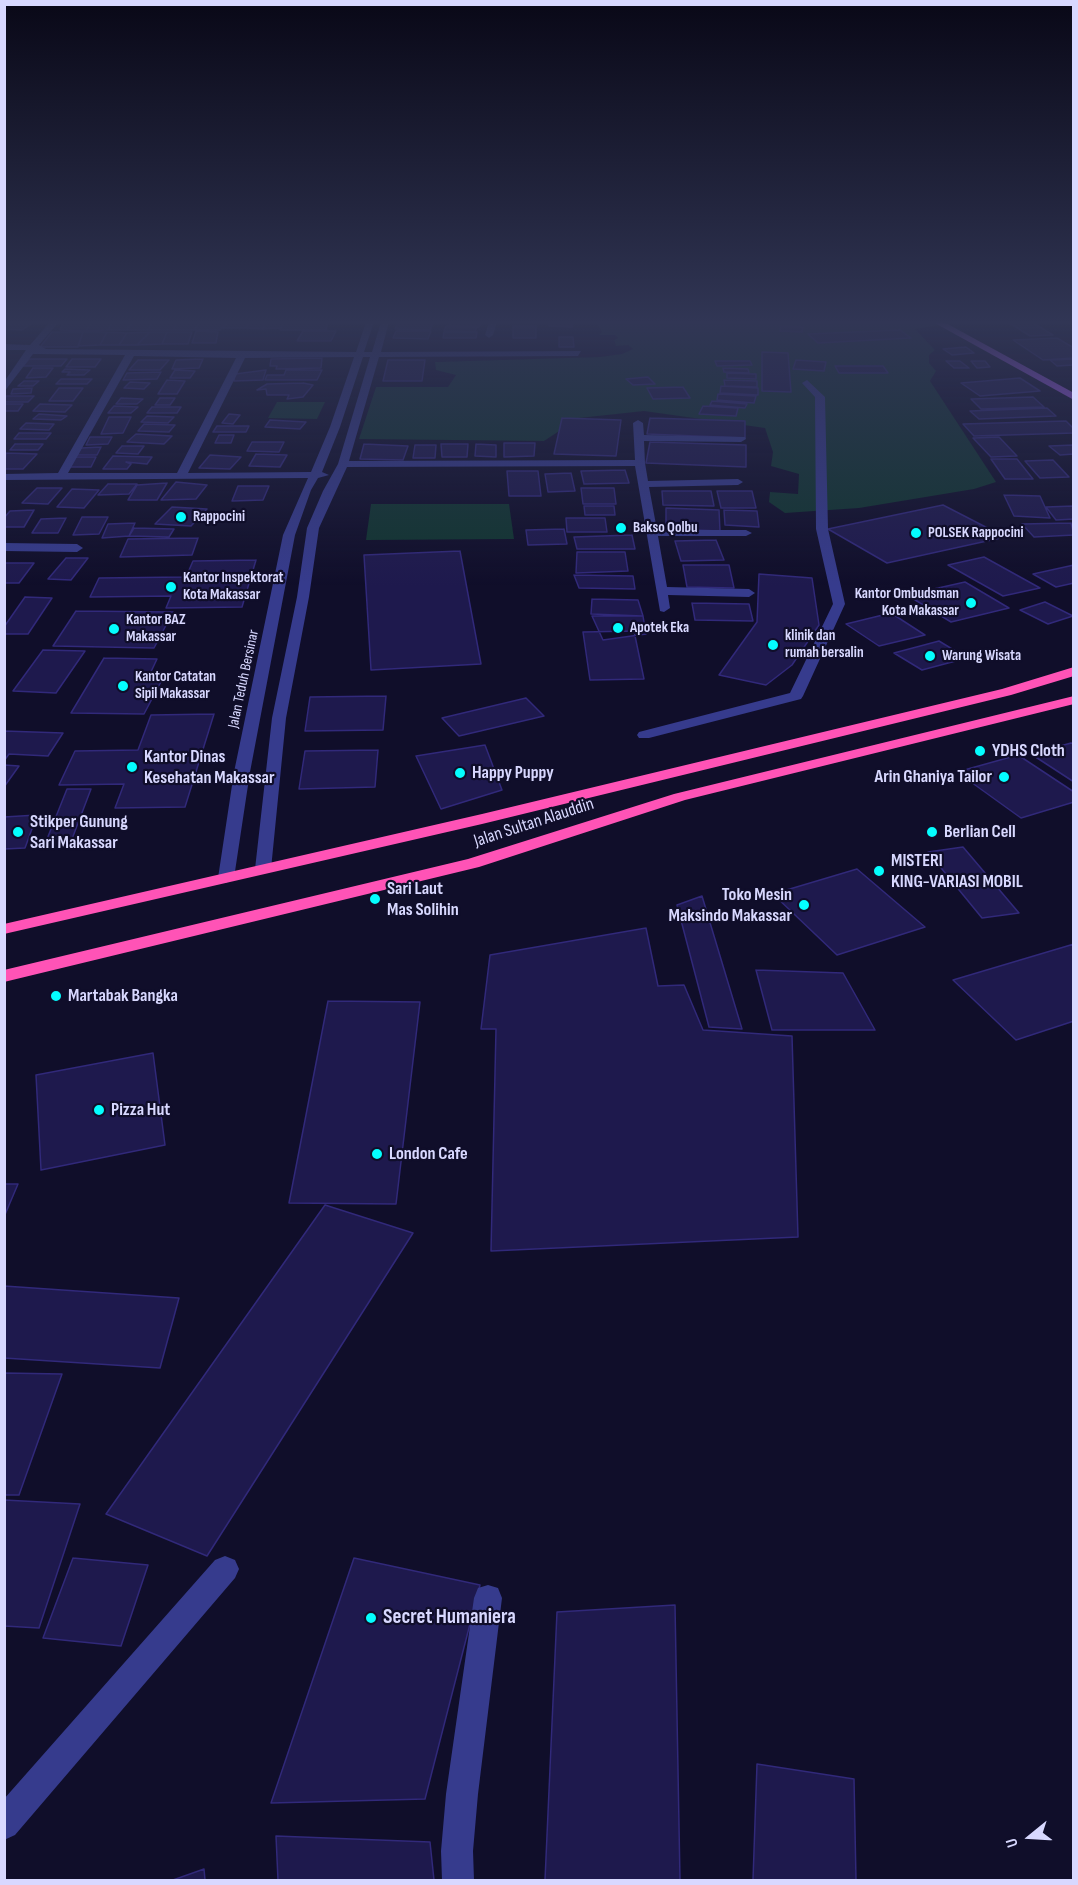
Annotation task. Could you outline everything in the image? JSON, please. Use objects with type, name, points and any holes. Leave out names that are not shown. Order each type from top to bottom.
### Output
[{"type":"highway","name":"Jalan Sultan Alauddin","points":[[4,929],[661,776],[1006,692],[1074,671]]},
{"type":"highway","name":"Jalan Sultan Alauddin","points":[[4,976],[473,863],[680,797],[1074,700]]},
{"type":"highway","points":[[661,776],[680,797]]},
{"type":"street","points":[[61,477],[99,410]]},
{"type":"street","points":[[181,476],[214,410]]},
{"type":"street","name":"Jalan Teduh Bersinar","points":[[226,878],[252,718],[289,536],[340,410]]},
{"type":"street","points":[[263,869],[279,718],[303,597],[313,528],[343,464],[359,410]]},
{"type":"street","points":[[644,735],[796,696],[839,604],[822,529],[820,410]]},
{"type":"street","points":[[638,423],[640,463],[646,484],[664,608]]},
{"type":"street","points":[[639,438],[741,440]]},
{"type":"street","points":[[343,464],[640,463]]},
{"type":"street","points":[[4,477],[337,476]]},
{"type":"street","points":[[646,484],[738,482]]},
{"type":"street","points":[[654,534],[746,533]]},
{"type":"street","points":[[4,547],[77,548]]},
{"type":"street","points":[[662,591],[749,593]]},
{"type":"street","points":[[252,718],[279,718]]},
{"type":"street","points":[[4,1824],[225,1569]]},
{"type":"street","points":[[458,1881],[457,1851],[462,1794],[488,1598]]},
{"type":"green space","points":[[273,410],[321,410],[317,419],[268,418]]},
{"type":"green space","points":[[368,410],[949,410],[996,482],[974,489],[859,508],[785,513],[769,502],[770,492],[798,494],[799,474],[771,466],[773,452],[765,428],[644,411],[579,418],[544,441],[359,439]]},
{"type":"green space","points":[[371,504],[509,504],[514,539],[366,540]]},
{"type":"building","points":[[34,410],[67,410],[65,412]]},
{"type":"building","points":[[111,410],[135,410],[131,413],[108,413]]},
{"type":"building","points":[[150,410],[179,410],[177,413],[147,413]]},
{"type":"building","points":[[701,410],[738,410],[736,416],[699,414]]},
{"type":"building","points":[[1049,410],[1056,416],[979,419],[970,411]]},
{"type":"building","points":[[39,414],[67,416],[61,420],[33,419]]},
{"type":"building","points":[[229,414],[240,415],[233,424],[222,423]]},
{"type":"building","points":[[147,416],[174,417],[168,423],[141,422]]},
{"type":"building","points":[[109,417],[131,417],[123,433],[101,434]]},
{"type":"building","points":[[562,418],[621,420],[616,456],[554,454]]},
{"type":"building","points":[[650,418],[745,421],[745,438],[647,434]]},
{"type":"building","points":[[270,420],[306,422],[300,429],[265,427]]},
{"type":"building","points":[[1066,421],[1074,429],[1074,433],[974,436],[963,424]]},
{"type":"building","points":[[26,423],[54,424],[49,430],[20,429]]},
{"type":"building","points":[[144,424],[175,425],[169,432],[138,431]]},
{"type":"building","points":[[217,426],[249,426],[246,432],[213,432]]},
{"type":"building","points":[[19,433],[51,433],[46,439],[14,439]]},
{"type":"building","points":[[136,434],[172,436],[164,444],[127,442]]},
{"type":"building","points":[[219,435],[234,435],[231,443],[215,443]]},
{"type":"building","points":[[90,437],[112,437],[108,444],[86,445]]},
{"type":"building","points":[[999,437],[1017,456],[991,457],[973,438]]},
{"type":"building","points":[[252,442],[284,442],[279,452],[247,451]]},
{"type":"building","points":[[650,442],[746,445],[746,467],[646,463]]},
{"type":"building","points":[[504,443],[535,443],[534,456],[504,457]]},
{"type":"building","points":[[15,444],[43,444],[38,450],[10,450]]},
{"type":"building","points":[[364,444],[408,446],[403,460],[360,459]]},
{"type":"building","points":[[441,444],[468,444],[467,457],[442,457]]},
{"type":"building","points":[[476,444],[496,445],[496,457],[475,456]]},
{"type":"building","points":[[415,445],[436,445],[435,458],[413,458]]},
{"type":"building","points":[[1074,445],[1074,454],[1060,455],[1049,446]]},
{"type":"building","points":[[122,446],[144,446],[138,454],[116,453]]},
{"type":"building","points":[[101,447],[97,455],[77,455],[81,448]]},
{"type":"building","points":[[6,453],[37,454],[23,469],[4,469]]},
{"type":"building","points":[[256,454],[287,455],[280,467],[249,466]]},
{"type":"building","points":[[210,455],[241,457],[230,469],[199,468]]},
{"type":"building","points":[[113,456],[152,457],[147,464],[126,462],[131,464],[127,469],[103,469]]},
{"type":"building","points":[[74,457],[96,457],[91,467],[69,467]]},
{"type":"building","points":[[991,459],[1017,459],[1033,479],[1005,479]]},
{"type":"building","points":[[1053,460],[1069,477],[1040,478],[1025,461]]},
{"type":"building","points":[[625,470],[629,483],[584,484],[581,471]]},
{"type":"building","points":[[507,471],[538,471],[541,496],[509,496]]},
{"type":"building","points":[[571,473],[575,491],[548,492],[545,474]]},
{"type":"building","points":[[176,482],[207,485],[196,499],[161,500]]},
{"type":"building","points":[[167,483],[157,500],[128,500],[137,485]]},
{"type":"building","points":[[108,484],[137,484],[129,494],[98,495]]},
{"type":"building","points":[[238,486],[269,486],[263,500],[232,501]]},
{"type":"building","points":[[37,488],[62,488],[48,504],[22,503]]},
{"type":"building","points":[[581,488],[614,488],[616,504],[583,504]]},
{"type":"building","points":[[72,489],[99,490],[84,508],[57,507]]},
{"type":"building","points":[[662,491],[711,491],[714,506],[663,505]]},
{"type":"building","points":[[717,491],[752,491],[756,508],[721,508]]},
{"type":"building","points":[[1004,495],[1040,496],[1050,518],[1014,516]]},
{"type":"building","name":"POLSEK Rappocini","points":[[943,505],[1005,537],[887,563],[828,529]]},
{"type":"building","points":[[584,506],[614,506],[615,515],[585,515]]},
{"type":"building","points":[[1074,506],[1074,519],[1056,520],[1046,507]]},
{"type":"building","name":"Rappocini","points":[[172,507],[207,509],[191,526],[155,524]]},
{"type":"building","points":[[666,508],[719,510],[720,531],[666,529]]},
{"type":"building","points":[[34,510],[24,527],[4,527],[4,518],[10,511]]},
{"type":"building","points":[[724,510],[757,511],[759,527],[725,525]]},
{"type":"building","points":[[82,517],[108,517],[99,534],[73,535]]},
{"type":"building","points":[[66,518],[58,533],[32,533],[41,519]]},
{"type":"building","points":[[566,518],[605,518],[607,532],[567,532]]},
{"type":"building","points":[[135,523],[129,536],[102,538],[108,524]]},
{"type":"building","points":[[1071,523],[1074,535],[1034,537],[1022,524]]},
{"type":"building","points":[[134,528],[174,529],[169,537],[129,536]]},
{"type":"building","points":[[564,529],[567,544],[528,545],[526,530]]},
{"type":"building","points":[[632,535],[635,549],[577,549],[574,537]]},
{"type":"building","points":[[198,538],[192,555],[120,557],[128,539]]},
{"type":"building","points":[[716,540],[724,560],[681,561],[675,541]]},
{"type":"building","points":[[460,551],[481,664],[371,670],[364,555]]},
{"type":"building","points":[[577,552],[625,552],[628,571],[576,573]]},
{"type":"building","points":[[984,557],[1040,588],[1003,596],[948,565]]},
{"type":"building","points":[[66,558],[88,558],[71,580],[48,579]]},
{"type":"building","name":"Kantor Inspektorat Kota Makassar","points":[[256,560],[242,607],[166,608],[171,596],[90,597],[99,578],[186,577],[193,561]]},
{"type":"building","points":[[4,563],[34,563],[19,583],[4,583]]},
{"type":"building","points":[[683,565],[729,565],[734,588],[687,587]]},
{"type":"building","points":[[1074,565],[1074,583],[1056,587],[1033,574]]},
{"type":"building","name":"klinik dan rumah bersalin","points":[[759,574],[812,578],[819,625],[792,665],[766,685],[719,675],[757,622]]},
{"type":"building","points":[[574,575],[633,576],[635,589],[579,588]]},
{"type":"building","points":[[965,582],[1009,608],[951,622],[907,595]]},
{"type":"building","points":[[25,597],[52,598],[28,634],[4,634],[4,627]]},
{"type":"building","points":[[592,599],[638,600],[643,616],[591,614]]},
{"type":"building","points":[[1045,602],[1073,616],[1048,624],[1020,610]]},
{"type":"building","points":[[692,603],[749,604],[753,621],[695,620]]},
{"type":"building","name":"Kantor BAZ Makassar","points":[[76,611],[173,612],[154,648],[53,646]]},
{"type":"building","points":[[891,613],[925,635],[879,646],[846,624]]},
{"type":"building","points":[[592,616],[643,616],[646,634],[603,640]]},
{"type":"building","points":[[634,631],[644,679],[590,680],[583,632]]},
{"type":"building","name":"Warung Wisata","points":[[939,641],[967,658],[922,670],[894,653]]},
{"type":"building","points":[[43,650],[85,651],[56,693],[13,691]]},
{"type":"building","name":"Kantor Catatan Sipil Makassar","points":[[104,658],[157,659],[149,676],[164,676],[144,714],[71,713]]},
{"type":"building","points":[[386,696],[383,730],[305,731],[310,697]]},
{"type":"building","points":[[526,698],[544,716],[459,736],[442,718]]},
{"type":"building","name":"Kantor Dinas Kesehatan Makassar","points":[[214,714],[185,807],[115,808],[124,784],[59,785],[75,751],[138,750],[151,715]]},
{"type":"building","points":[[4,731],[63,733],[48,756],[9,754],[4,761]]},
{"type":"building","points":[[1074,744],[1074,782],[1031,754]]},
{"type":"building","name":"Happy Puppy","points":[[485,745],[502,790],[441,809],[416,756]]},
{"type":"building","points":[[378,750],[375,787],[299,789],[305,751]]},
{"type":"building","points":[[1018,755],[1074,792],[1074,802],[1021,818],[957,772]]},
{"type":"building","points":[[4,765],[19,766],[4,787]]},
{"type":"building","points":[[67,789],[91,789],[72,839],[47,839]]},
{"type":"building","name":"Stikper Gunung Sari Makassar","points":[[37,815],[25,848],[4,849],[4,817]]},
{"type":"building","points":[[963,847],[1019,913],[982,918],[928,852]]},
{"type":"building","points":[[857,869],[925,927],[837,955],[773,894]]},
{"type":"building","points":[[702,896],[742,1029],[709,1027],[677,905]]},
{"type":"building","points":[[646,928],[658,986],[684,985],[703,1030],[792,1036],[798,1237],[491,1251],[496,1029],[481,1029],[490,955]]},
{"type":"building","points":[[1074,944],[1074,1021],[1016,1040],[953,980]]},
{"type":"building","points":[[756,970],[843,973],[875,1030],[772,1030]]},
{"type":"building","points":[[328,1001],[420,1002],[396,1204],[289,1203]]},
{"type":"building","name":"Pizza Hut","points":[[153,1053],[165,1145],[41,1170],[36,1075]]},
{"type":"building","points":[[4,1184],[18,1184],[4,1217]]},
{"type":"building","points":[[325,1205],[413,1233],[207,1556],[106,1514]]},
{"type":"building","points":[[4,1286],[179,1298],[160,1368],[4,1358]]},
{"type":"building","points":[[4,1373],[62,1374],[19,1495],[4,1495]]},
{"type":"building","points":[[4,1500],[80,1504],[39,1628],[4,1626]]},
{"type":"building","points":[[73,1558],[148,1565],[121,1646],[43,1638]]},
{"type":"building","points":[[354,1558],[480,1585],[425,1799],[271,1803]]},
{"type":"building","points":[[675,1605],[680,1880],[545,1880],[557,1612]]},
{"type":"building","points":[[757,1764],[854,1779],[856,1880],[753,1880]]},
{"type":"building","points":[[276,1836],[430,1842],[434,1880],[278,1880]]},
{"type":"building","points":[[204,1869],[205,1880],[173,1880]]},
{"type":"place","name":"Rappocini","points":[[181,517]]},
{"type":"place","name":"Bakso Qolbu","points":[[621,528]]},
{"type":"place","name":"POLSEK Rappocini","points":[[916,533]]},
{"type":"place","name":"Kantor Inspektorat Kota Makassar","points":[[171,587]]},
{"type":"place","name":"Kantor Ombudsman Kota Makassar","points":[[971,603]]},
{"type":"place","name":"Apotek Eka","points":[[618,628]]},
{"type":"place","name":"Kantor BAZ Makassar","points":[[114,629]]},
{"type":"place","name":"klinik dan rumah bersalin","points":[[773,645]]},
{"type":"place","name":"Warung Wisata","points":[[930,656]]},
{"type":"place","name":"Kantor Catatan Sipil Makassar","points":[[123,686]]},
{"type":"place","name":"YDHS Cloth","points":[[980,751]]},
{"type":"place","name":"Kantor Dinas Kesehatan Makassar","points":[[132,767]]},
{"type":"place","name":"Happy Puppy","points":[[460,773]]},
{"type":"place","name":"Arin Ghaniya Tailor","points":[[1004,777]]},
{"type":"place","name":"Stikper Gunung Sari Makassar","points":[[18,832]]},
{"type":"place","name":"Berlian Cell","points":[[932,832]]},
{"type":"place","name":"MISTERI KING-VARIASI MOBIL","points":[[879,871]]},
{"type":"place","name":"Sari Laut Mas Solihin","points":[[375,899]]},
{"type":"place","name":"Toko Mesin Maksindo Makassar","points":[[804,905]]},
{"type":"place","name":"Martabak Bangka","points":[[56,996]]},
{"type":"place","name":"Pizza Hut","points":[[99,1110]]},
{"type":"place","name":"London Cafe","points":[[377,1154]]},
{"type":"place","name":"Secret Humaniera","points":[[371,1618]]}]
